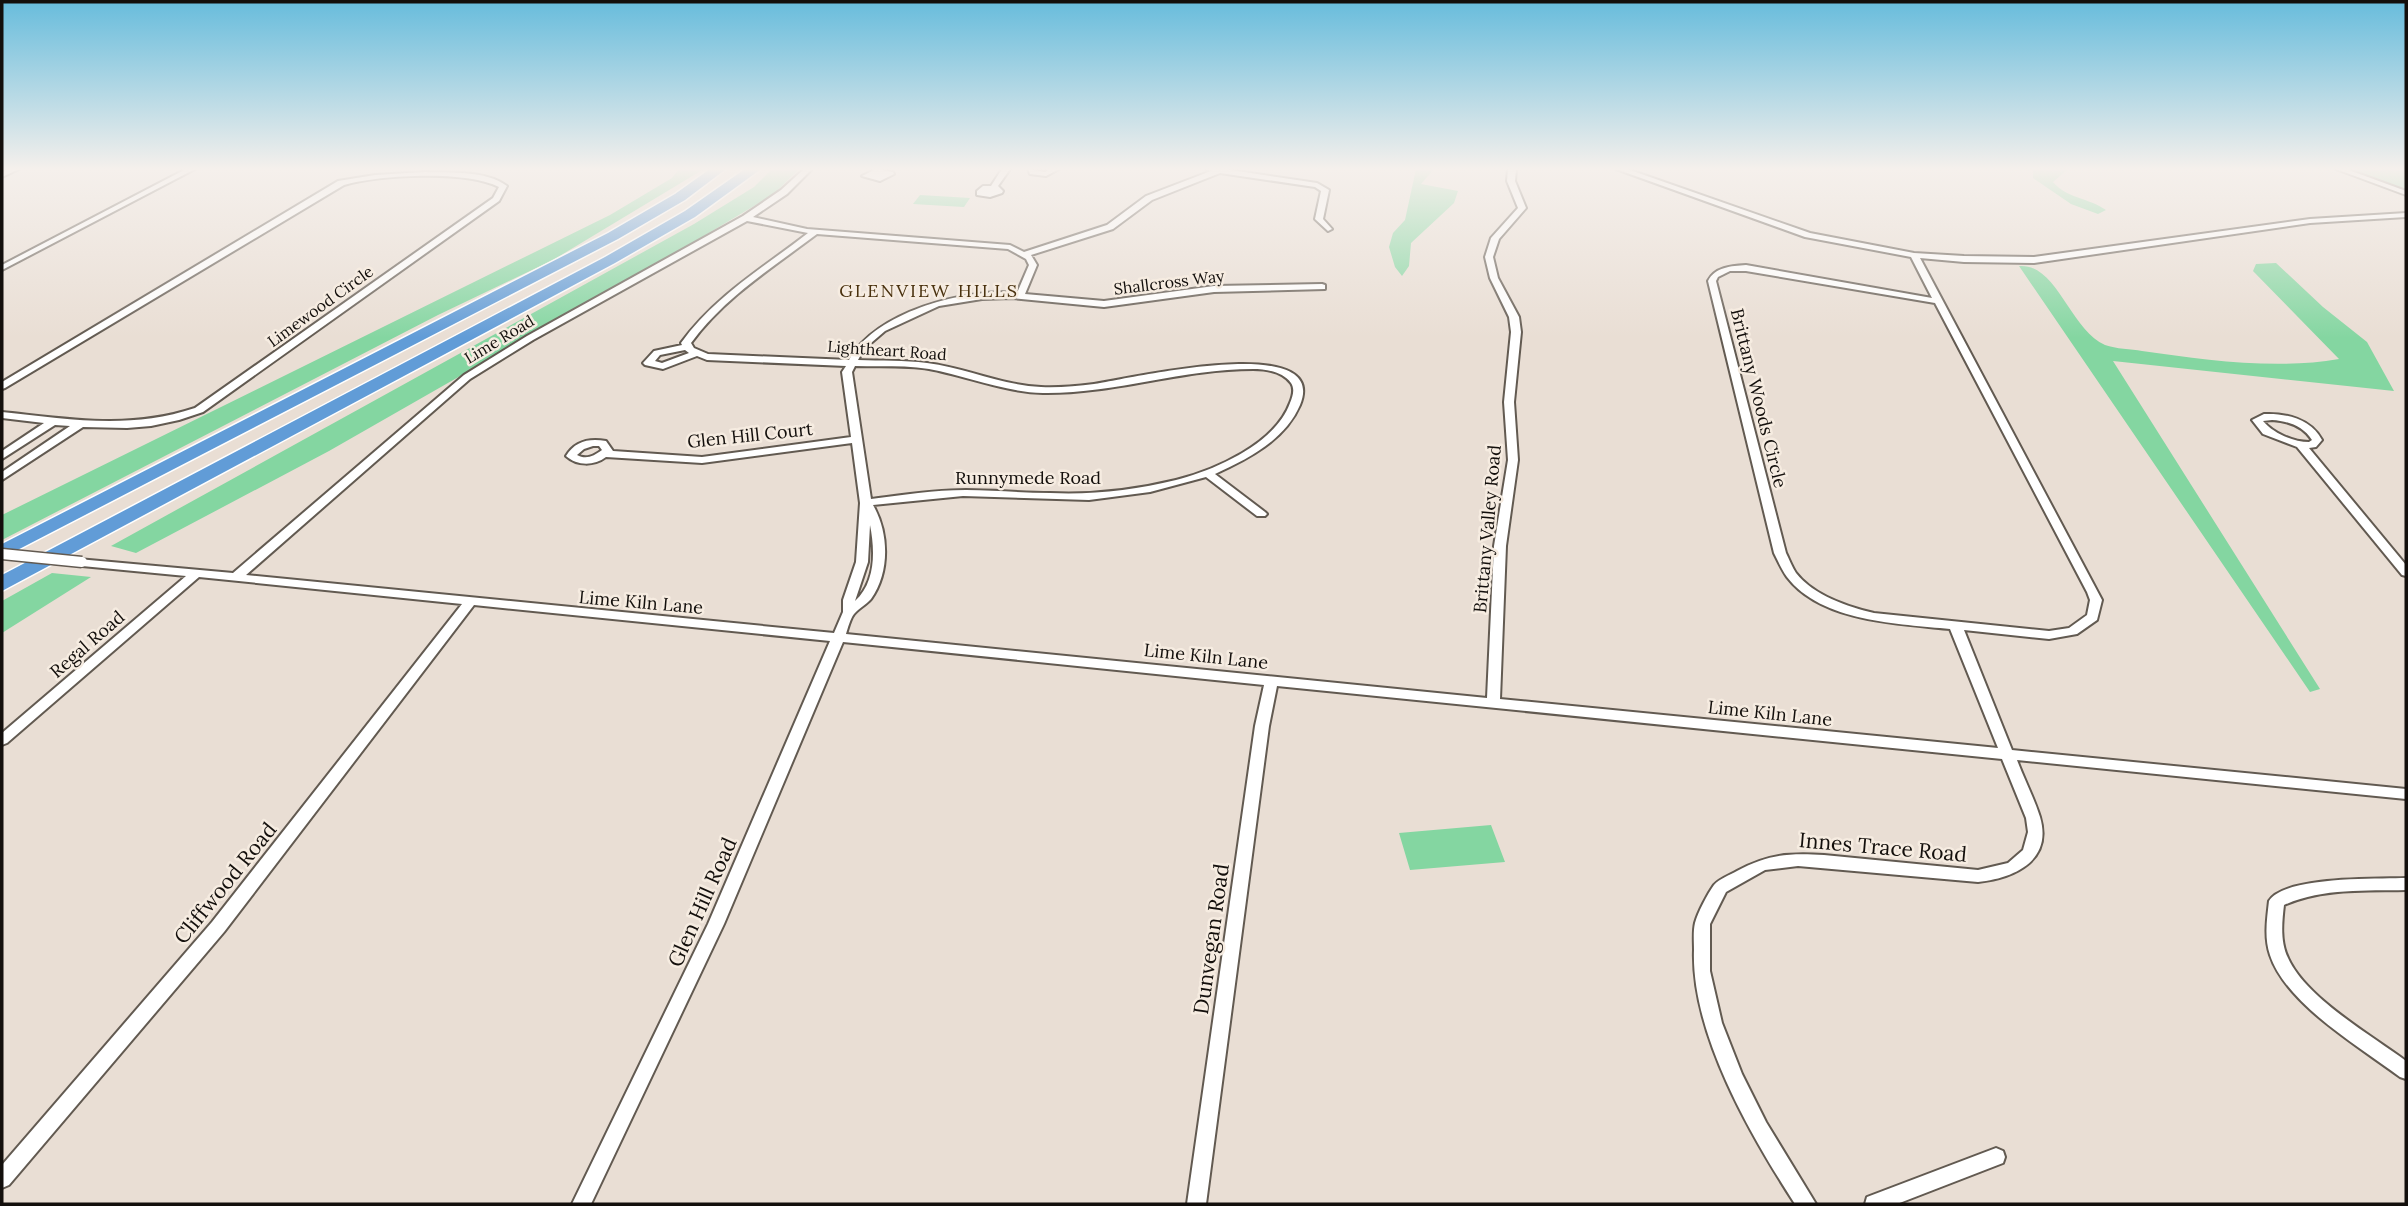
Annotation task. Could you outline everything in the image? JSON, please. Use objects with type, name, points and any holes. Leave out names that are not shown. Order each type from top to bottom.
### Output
[{"type":"highway","points":[[2,553],[632,225]]},
{"type":"highway","points":[[2,584],[671,225]]},
{"type":"street","points":[[2,268],[84,225]]},
{"type":"street","name":"Limewood Circle","points":[[2,386],[270,225]]},
{"type":"street","name":"Limewood Circle","points":[[2,415],[82,423],[150,424],[189,414],[212,403],[458,225]]},
{"type":"street","name":"Lime Road","points":[[236,577],[467,377],[530,338],[733,225]]},
{"type":"street","points":[[782,225],[815,232],[984,243],[1010,247],[1025,254],[1032,261],[1033,268],[1020,296],[962,299],[916,312],[870,338],[851,362]]},
{"type":"street","points":[[1025,254],[1112,225]]},
{"type":"street","points":[[1325,225],[1328,229]]},
{"type":"street","name":"Brittany Valley Road","points":[[1493,703],[1500,546],[1513,460],[1509,402],[1516,332],[1514,317],[1494,278],[1489,257],[1495,238],[1506,225]]},
{"type":"street","points":[[1780,225],[1808,235],[1914,255],[2024,261],[2273,225]]},
{"type":"street","points":[[690,350],[691,335],[724,299],[815,232]]},
{"type":"street","name":"Brittany Woods Circle","points":[[1914,255],[2096,600],[2095,611],[2089,622],[2073,631],[2057,634],[1956,627],[1851,612],[1813,594],[1787,569],[1780,553],[1713,281],[1723,271],[1746,268],[1937,301]]},
{"type":"street","name":"Shallcross Way","points":[[1020,296],[1060,302],[1104,304],[1214,289],[1322,286]]},
{"type":"street","name":"Lightheart Road","points":[[690,350],[726,358],[928,366],[1003,385],[1042,390],[1091,387],[1238,365],[1270,368],[1289,374]]},
{"type":"street","name":"Glen Hill Road","points":[[581,1204],[716,924],[849,612],[849,600],[857,579],[866,503],[846,379],[851,362]]},
{"type":"street","name":"Runnymede Road","points":[[866,503],[975,492],[1060,497],[1114,495],[1149,489],[1206,472],[1253,450],[1278,429],[1294,408],[1299,392],[1289,374]]},
{"type":"street","points":[[2301,445],[2312,445],[2316,440],[2309,429],[2282,418],[2266,416],[2257,419],[2267,432],[2301,445],[2406,572]]},
{"type":"street","points":[[2,456],[54,421]]},
{"type":"street","points":[[2,477],[82,423]]},
{"type":"street","name":"Glen Hill Court","points":[[606,454],[702,460],[855,440]]},
{"type":"street","points":[[1206,472],[1261,513]]},
{"type":"street","name":"Glen Hill Road","points":[[849,612],[866,597],[873,579],[878,538],[874,514],[866,503]]},
{"type":"street","points":[[863,540],[878,538]]},
{"type":"street","name":"Lime Kiln Lane","points":[[2,553],[469,603],[838,637],[2406,794]]},
{"type":"street","name":"Regal Road","points":[[2,740],[195,574]]},
{"type":"street","points":[[857,579],[873,579]]},
{"type":"street","name":"Cliffwood Road","points":[[2,1179],[218,927],[469,603]]},
{"type":"street","points":[[1956,627],[2007,754]]},
{"type":"street","name":"Dunvegan Road","points":[[1196,1204],[1262,726],[1272,680]]},
{"type":"street","name":"Innes Trace Road","points":[[1806,1204],[1741,1094],[1718,1037],[1700,961],[1701,922],[1705,910],[1720,888],[1736,875],[1773,862],[1807,860],[1978,876],[2011,870],[2026,860],[2036,836],[2033,818],[2007,754]]},
{"type":"street","points":[[2406,884],[2300,891],[2277,901],[2273,928],[2284,969],[2303,991],[2406,1071]]},
{"type":"street","points":[[1874,1204],[1996,1157]]},
{"type":"green space","points":[[589,225],[611,225],[553,260],[438,315],[2,540],[2,515]]},
{"type":"green space","points":[[692,225],[722,225],[329,451],[136,553],[111,546]]},
{"type":"green space","points":[[1400,225],[1430,225],[1411,243],[1409,266],[1402,276],[1395,267],[1389,247],[1393,233]]},
{"type":"green space","points":[[2276,263],[2323,307],[2367,342],[2394,391],[2113,361],[2320,689],[2310,692],[2019,266],[2032,268],[2044,275],[2082,326],[2105,345],[2190,358],[2266,364],[2339,359],[2253,271],[2256,264]]},
{"type":"green space","points":[[52,573],[91,577],[2,633],[2,601]]},
{"type":"green space","points":[[1491,825],[1505,862],[1410,870],[1399,833]]},
{"type":"district","name":"GLENVIEW HILLS","points":[[929,290]]}]
